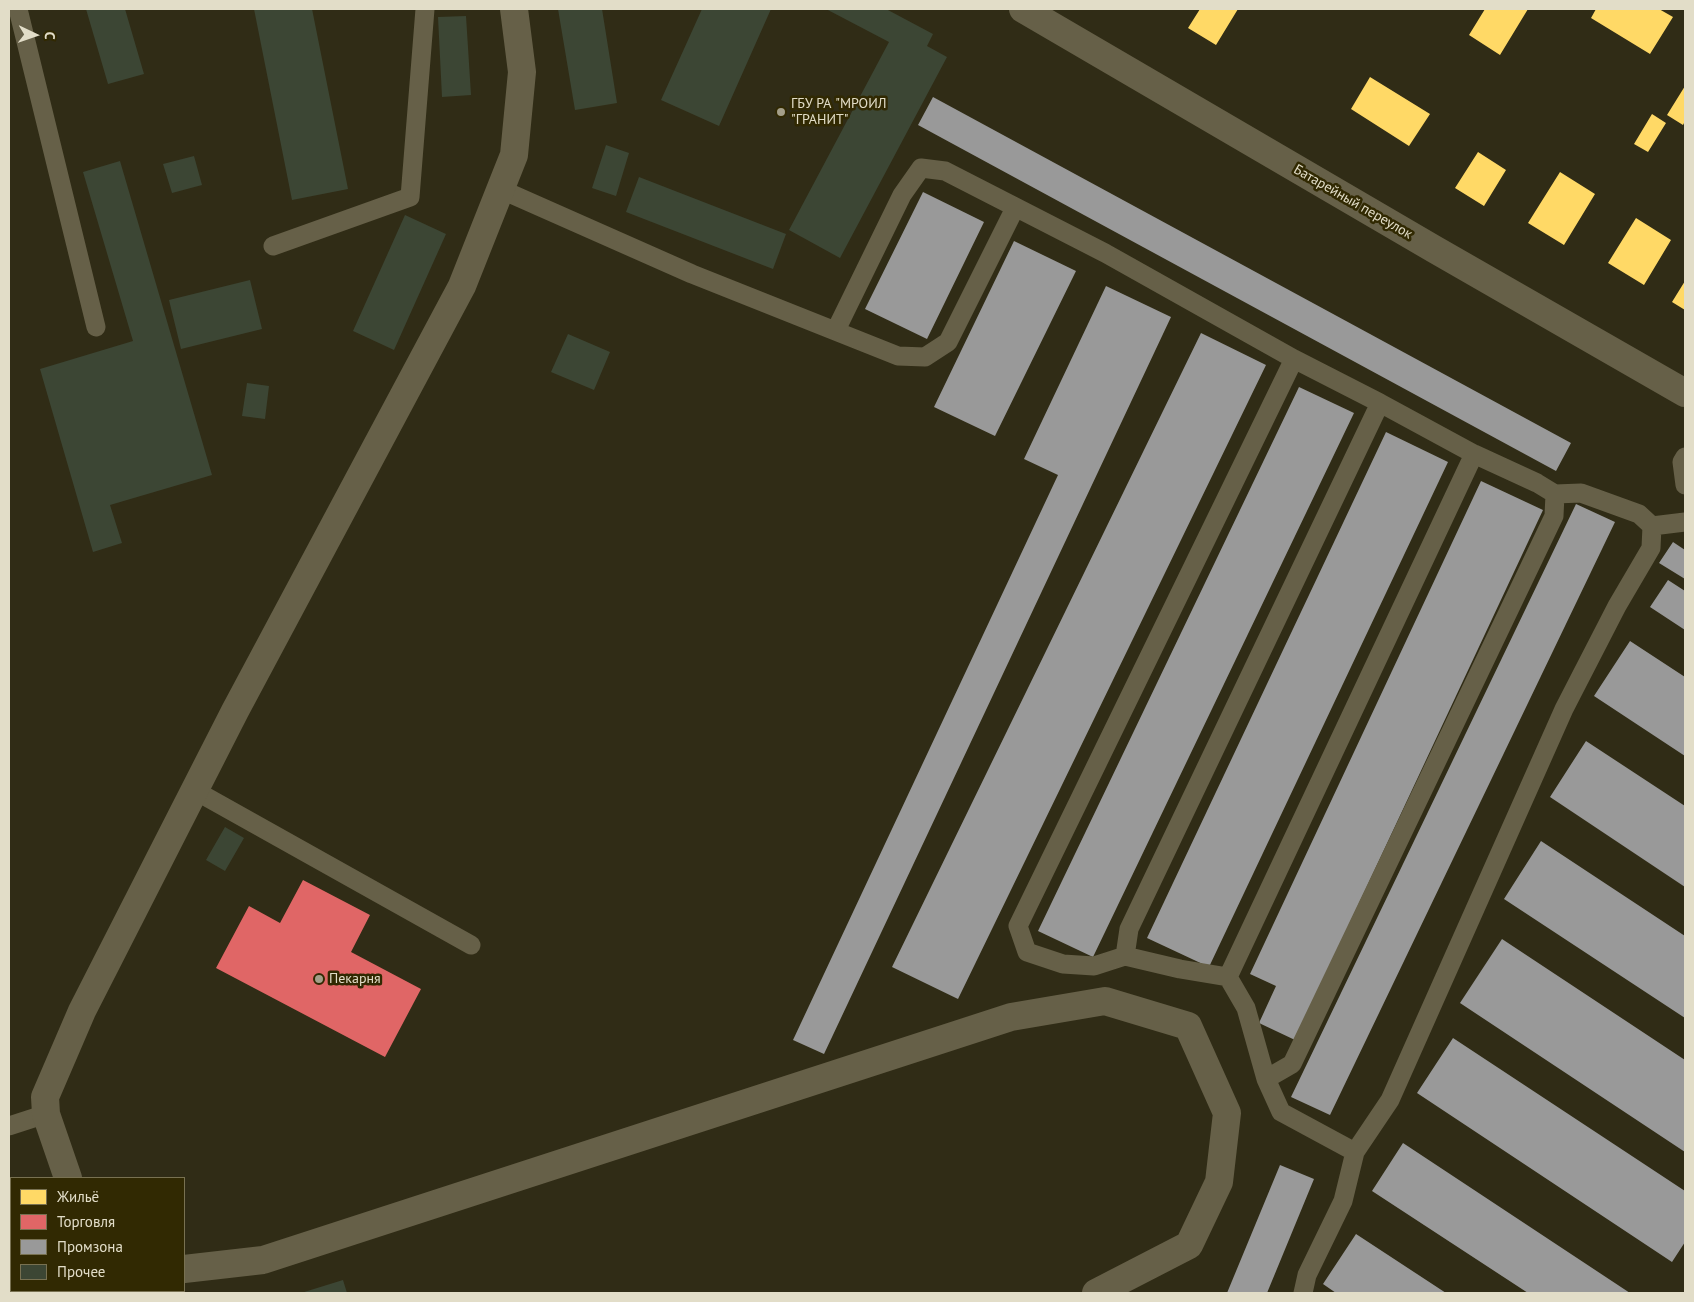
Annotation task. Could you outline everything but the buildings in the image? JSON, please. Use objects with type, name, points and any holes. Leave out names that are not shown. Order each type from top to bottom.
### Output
[{"type":"street","points":[[68,1177],[46,1114],[45,1097],[82,1011],[194,790],[462,286],[514,155],[522,72],[514,9]]},
{"type":"street","name":"Батарейный переулок","points":[[1023,9],[1417,240],[1685,393]]},
{"type":"street","points":[[185,1269],[263,1260],[1012,1017],[1105,1001],[1188,1026],[1227,1113],[1219,1182],[1189,1245],[1096,1293]]},
{"type":"lane","points":[[18,9],[96,327]]},
{"type":"lane","points":[[273,246],[410,197],[424,9]]},
{"type":"lane","points":[[836,330],[902,195],[921,168],[945,171],[1105,254],[1294,359],[1474,454],[1537,483],[1555,494],[1581,494],[1639,514],[1652,526],[1685,522]]},
{"type":"lane","points":[[500,188],[692,274],[898,356],[925,357],[948,342],[1016,208]]},
{"type":"lane","points":[[1228,977],[1180,969],[1125,956],[1094,966],[1063,964],[1027,952],[1018,926],[1294,359]]},
{"type":"lane","points":[[1125,956],[1129,929],[1380,403]]},
{"type":"lane","points":[[1228,977],[1474,454]]},
{"type":"lane","points":[[1685,457],[1682,462],[1685,485]]},
{"type":"lane","points":[[1266,1079],[1292,1064],[1554,516],[1555,494]]},
{"type":"lane","points":[[1303,1293],[1307,1275],[1343,1201],[1354,1152],[1390,1100],[1564,709],[1651,548],[1652,526]]},
{"type":"lane","points":[[194,790],[471,945]]},
{"type":"lane","points":[[1228,977],[1246,1008],[1266,1079],[1281,1112],[1354,1152]]},
{"type":"lane","points":[[9,1126],[46,1114]]},
{"type":"place","name":"ГБУ РА \"МРОИЛ \"ГРАНИТ\"","points":[[781,112]]},
{"type":"place","name":"Пекарня","points":[[319,979]]}]
